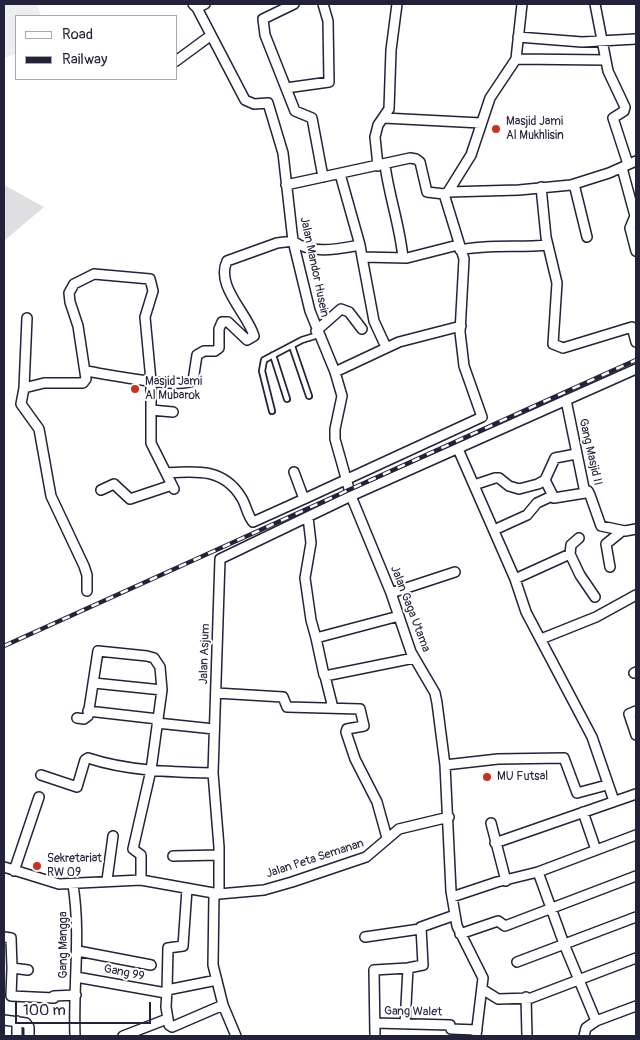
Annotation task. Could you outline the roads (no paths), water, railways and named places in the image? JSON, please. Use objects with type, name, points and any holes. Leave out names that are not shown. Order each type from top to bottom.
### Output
[{"type":"street","points":[[294,4],[263,19],[265,35],[295,111],[312,118],[323,178]]},
{"type":"street","points":[[286,88],[329,82],[328,21],[323,4]]},
{"type":"street","points":[[397,4],[391,50],[389,109],[378,125],[375,137],[400,231],[403,258]]},
{"type":"street","points":[[166,473],[197,471],[220,476],[237,491],[253,522],[482,417],[464,366],[461,326],[464,259],[459,247],[446,193],[471,154],[490,98],[516,59],[522,4]]},
{"type":"street","points":[[595,4],[598,27],[604,40],[608,71],[625,107],[624,111],[613,118],[629,164],[635,216],[630,228],[636,251]]},
{"type":"street","points":[[178,60],[210,36],[198,5]]},
{"type":"street","name":"Jalan Mandor Husein","points":[[210,36],[245,100],[254,104],[269,104],[283,153],[293,241],[317,333],[335,372],[342,396],[334,429],[345,481],[351,496]]},
{"type":"street","points":[[518,37],[582,42],[636,39]]},
{"type":"street","points":[[516,59],[606,60]]},
{"type":"street","points":[[384,118],[481,123]]},
{"type":"street","points":[[286,185],[382,166],[410,158],[420,162],[427,192],[446,193],[574,184],[629,164]]},
{"type":"street","points":[[340,174],[360,245],[374,322],[386,347]]},
{"type":"street","points":[[574,184],[586,237]]},
{"type":"street","points":[[541,187],[548,245],[557,283],[557,307],[552,338],[555,345],[563,348],[634,327],[636,342]]},
{"type":"street","points":[[86,371],[180,384],[193,381],[196,373],[197,355],[204,351],[215,351],[219,348],[219,326],[223,321],[228,322],[246,340],[253,337],[254,334],[229,291],[226,264],[232,258],[277,243],[293,241],[301,247],[318,249],[337,249],[360,245]]},
{"type":"street","points":[[362,257],[403,258],[459,247],[517,248],[548,245]]},
{"type":"street","points":[[24,388],[44,383],[82,383],[86,379],[78,326],[70,302],[69,293],[74,284],[94,274],[144,277],[152,283],[153,291],[147,304],[145,317],[151,381],[151,443],[173,487],[130,499],[114,484],[101,490]]},
{"type":"street","points":[[317,333],[341,309],[349,312],[362,329]]},
{"type":"street","points":[[27,318],[22,404],[39,429],[51,496],[84,566],[87,575],[87,591]]},
{"type":"street","points":[[335,372],[359,363],[386,347],[411,338],[461,326]]},
{"type":"street","points":[[351,496],[636,369]]},
{"type":"street","name":"Gang Masjid II","points":[[566,400],[585,493],[588,492],[590,495],[602,528],[614,528],[622,531],[636,529]]},
{"type":"street","points":[[151,410],[173,412]]},
{"type":"street","points":[[458,449],[515,579],[526,612],[592,736],[614,801]]},
{"type":"street","points":[[474,485],[499,478],[509,486],[519,489],[545,480],[555,458],[576,454]]},
{"type":"street","points":[[294,472],[304,499]]},
{"type":"street","points":[[545,480],[552,496],[558,499],[585,493]]},
{"type":"street","name":"Jalan Asjum","points":[[236,1036],[223,1005],[212,959],[219,855],[212,773],[220,559],[351,496]]},
{"type":"street","name":"Jalan Gaga Utama","points":[[351,496],[392,593],[414,658],[435,693],[445,765],[452,898],[460,934],[482,975],[476,1033]]},
{"type":"street","points":[[494,530],[527,515],[536,503],[552,496]]},
{"type":"street","points":[[308,517],[311,542],[305,578],[311,620],[333,708]]},
{"type":"street","points":[[610,567],[606,544],[622,531]]},
{"type":"street","points":[[579,538],[572,544],[570,554],[580,575],[596,597]]},
{"type":"street","points":[[515,579],[570,554]]},
{"type":"street","points":[[392,593],[455,572]]},
{"type":"street","points":[[541,639],[596,617],[636,595]]},
{"type":"street","points":[[316,638],[399,616]]},
{"type":"street","points":[[77,718],[86,718],[94,683],[98,651],[129,653],[154,658],[159,664],[162,690],[150,770],[134,848],[142,855],[141,880]]},
{"type":"street","points":[[325,676],[414,658]]},
{"type":"street","points":[[94,683],[162,690]]},
{"type":"street","points":[[216,693],[282,697],[286,706],[361,709],[364,725],[346,732],[355,759],[376,802],[387,838]]},
{"type":"street","points":[[88,711],[214,730]]},
{"type":"street","points":[[636,711],[629,714],[635,725],[636,735]]},
{"type":"street","points":[[41,775],[77,787],[85,760],[88,758],[103,763],[150,770],[212,773]]},
{"type":"street","points":[[445,765],[506,758],[564,758],[576,792],[608,785]]},
{"type":"street","points":[[495,843],[636,794]]},
{"type":"street","points":[[14,871],[39,797]]},
{"type":"street","points":[[583,812],[596,850]]},
{"type":"street","name":"Jalan Peta Semanan","points":[[4,867],[46,882],[73,884],[107,880],[141,880],[217,894],[264,890],[366,857],[378,850],[387,838],[400,829],[449,817]]},
{"type":"street","points":[[491,822],[506,880]]},
{"type":"street","points":[[452,898],[506,880],[538,872],[636,835]]},
{"type":"street","points":[[107,880],[113,836]]},
{"type":"street","points":[[173,856],[219,855]]},
{"type":"street","points":[[538,872],[550,908],[596,1022]]},
{"type":"street","points":[[460,934],[498,921],[505,926],[636,876]]},
{"type":"street","name":"Gang Mangga","points":[[73,884],[77,908],[78,951],[75,1036]]},
{"type":"street","points":[[187,889],[183,946],[170,946],[168,948],[167,991],[169,1025],[172,1027],[223,1005]]},
{"type":"street","points":[[366,937],[420,928],[455,915]]},
{"type":"street","points":[[517,962],[636,917]]},
{"type":"street","points":[[375,1036],[374,970],[420,967],[423,965],[420,928]]},
{"type":"street","points":[[4,937],[11,938],[11,996],[46,999],[54,998],[54,996],[76,995]]},
{"type":"street","name":"Gang 99","points":[[78,951],[151,965]]},
{"type":"street","points":[[482,989],[498,999],[532,998],[636,958]]},
{"type":"street","points":[[12,968],[28,970]]},
{"type":"street","points":[[405,1024],[408,968]]},
{"type":"street","name":"Gang 99","points":[[76,977],[167,991]]},
{"type":"street","points":[[167,991],[217,980]]},
{"type":"street","points":[[526,997],[527,1036]]},
{"type":"street","points":[[584,1036],[586,1028],[596,1022],[636,1006]]},
{"type":"street","points":[[123,1036],[168,1018]]},
{"type":"street","points":[[4,1020],[29,1025],[30,1036]]},
{"type":"street","points":[[17,1022],[17,1036]]},
{"type":"street","name":"Gang Walet","points":[[375,1023],[450,1025],[451,1029],[476,1033]]},
{"type":"lane","points":[[272,411],[262,371],[264,360],[317,333]]},
{"type":"lane","points":[[292,346],[309,396]]},
{"type":"lane","points":[[274,355],[287,400]]},
{"type":"railway","points":[[4,646],[636,360]]},
{"type":"place","name":"Masjid Jami Al Mukhlisin","points":[[496,129]]},
{"type":"place","name":"Masjid Jami Al Mubarok","points":[[135,389]]},
{"type":"place","name":"MU Futsal","points":[[487,777]]},
{"type":"place","name":"Sekretariat RW 09","points":[[37,866]]}]
